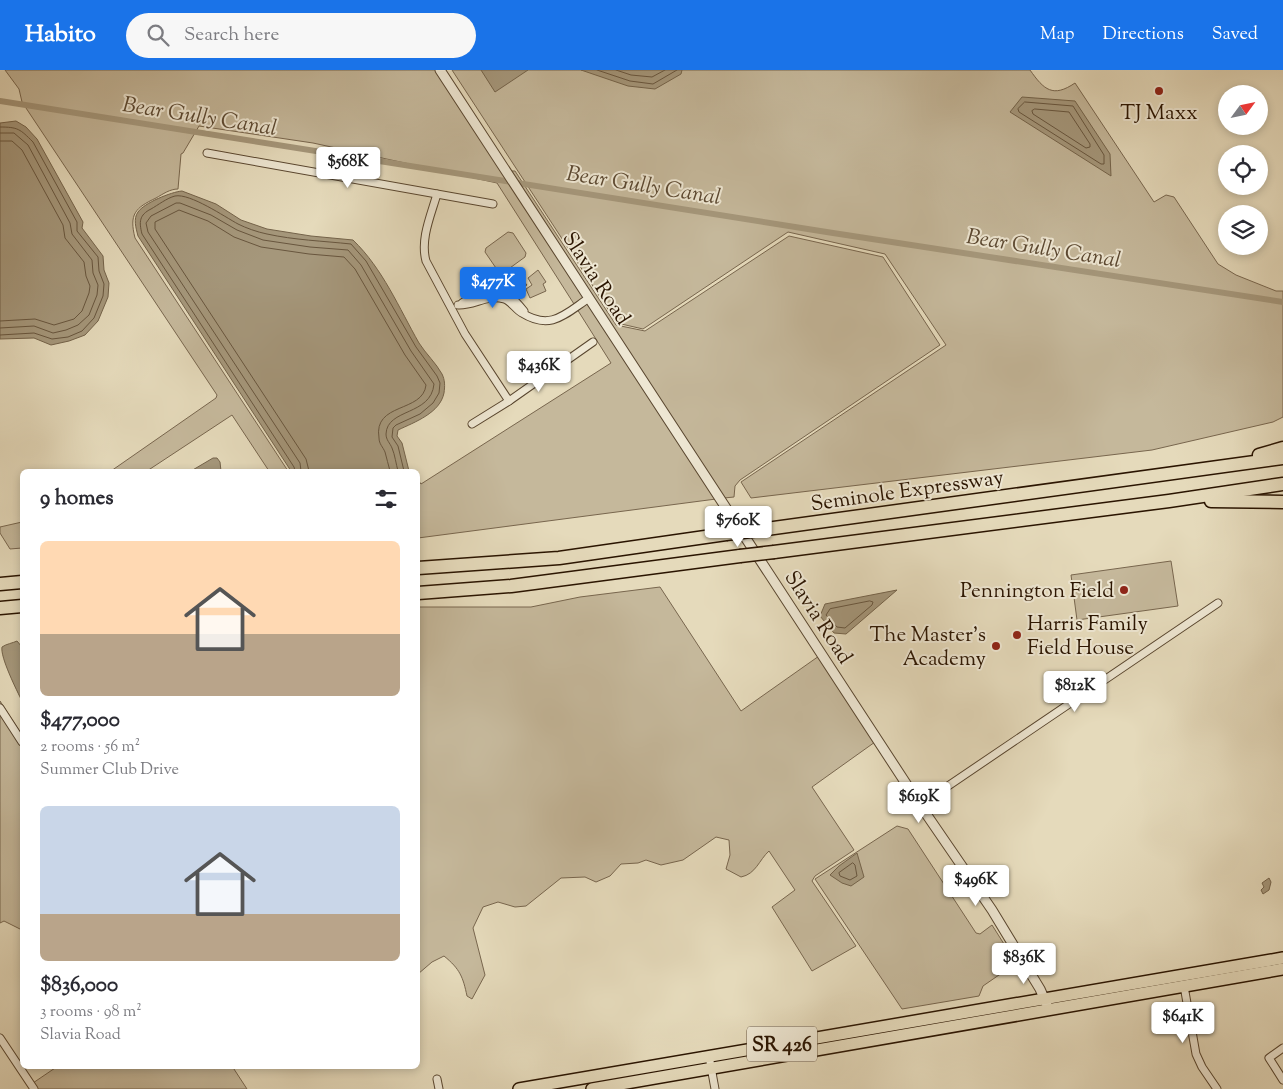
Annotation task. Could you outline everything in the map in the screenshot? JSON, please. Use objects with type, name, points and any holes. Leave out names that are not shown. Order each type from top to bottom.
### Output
[{"type":"highway","points":[[1220,467],[1283,448]]},
{"type":"highway","name":"Seminole Expressway","points":[[420,568],[558,558],[1283,458]]},
{"type":"highway","name":"Seminole Expressway","points":[[420,593],[511,586],[1169,501],[1283,484]]},
{"type":"highway","points":[[1169,501],[1283,502]]},
{"type":"highway","points":[[0,584],[20,582]]},
{"type":"highway","points":[[0,608],[20,606]]},
{"type":"main road","name":"SR 426","points":[[519,1089],[710,1062],[1047,1004],[1283,958]]},
{"type":"main road","points":[[1229,979],[1246,970],[1253,963]]},
{"type":"main road","name":"SR 426","points":[[1047,1004],[1184,986],[1283,969]]},
{"type":"main road","name":"SR 426","points":[[594,1089],[710,1062]]},
{"type":"street","name":"Slavia Road","points":[[440,70],[920,805],[992,910],[1047,1004]]},
{"type":"street","points":[[207,152],[494,204]]},
{"type":"street","points":[[437,194],[425,237],[424,252],[426,261],[455,307],[465,334],[509,401]]},
{"type":"street","points":[[455,307],[464,306],[486,298],[506,299],[521,313],[538,320],[550,321],[562,317],[589,298]]},
{"type":"street","points":[[472,424],[509,401],[593,342]]},
{"type":"street","points":[[920,805],[1218,603]]},
{"type":"street","points":[[0,708],[20,739]]},
{"type":"street","points":[[1184,986],[1196,1054],[1202,1067],[1217,1089]]},
{"type":"street","points":[[0,1038],[20,1068]]},
{"type":"street","points":[[1283,1048],[1269,1058],[1283,1080]]},
{"type":"street","points":[[710,1062],[715,1089]]},
{"type":"street","points":[[21,1069],[34,1089]]},
{"type":"street","points":[[437,1079],[439,1089]]},
{"type":"shaded area","points":[[5,70],[436,70],[584,297],[574,304],[497,183],[313,143],[199,126],[181,154],[178,189],[167,192],[143,205],[135,213],[133,217],[133,230],[135,238],[287,469],[268,469],[232,415],[150,469],[114,469],[216,398],[217,395],[22,102],[19,89]]},
{"type":"shaded area","points":[[452,70],[1030,70],[1040,83],[1050,90],[1061,90],[1075,83],[1154,202],[1166,195],[1174,197],[1218,264],[1236,275],[1276,291],[1283,291],[1283,417],[1273,422],[1152,450],[751,498],[741,482],[946,345],[885,254],[788,232],[643,329],[617,323]]},
{"type":"shaded area","points":[[511,171],[515,171],[616,325],[645,331],[789,236],[883,257],[940,345],[740,480],[735,486],[734,497],[724,498]]},
{"type":"shaded area","points":[[508,232],[513,233],[526,253],[525,257],[503,273],[498,271],[485,252],[486,248]]},
{"type":"shaded area","points":[[538,270],[546,282],[543,284],[546,291],[530,298],[526,289],[532,285],[528,278]]},
{"type":"shaded area","points":[[587,303],[716,499],[420,538],[420,483],[421,484],[611,363],[577,309]]},
{"type":"shaded area","points":[[531,357],[538,367],[528,374],[521,364]]},
{"type":"shaded area","points":[[20,522],[20,548],[10,549],[0,533],[0,527]]},
{"type":"shaded area","name":"Pennington Field","points":[[1171,561],[1178,606],[1077,620],[1071,575]]},
{"type":"shaded area","points":[[660,587],[741,711],[819,656],[875,742],[812,787],[854,850],[815,876],[812,881],[856,946],[812,971],[772,907],[795,890],[769,851],[754,870],[741,877],[726,869],[730,855],[729,840],[716,837],[683,860],[661,865],[646,860],[638,863],[621,864],[610,876],[596,882],[585,877],[561,878],[526,906],[515,907],[498,902],[483,907],[473,928],[485,975],[472,999],[467,996],[462,978],[457,969],[444,956],[432,962],[420,972],[420,607],[531,607],[580,597]]},
{"type":"shaded area","points":[[0,701],[20,732],[20,929],[4,921],[0,923]]},
{"type":"shaded area","points":[[897,826],[908,829],[976,933],[980,934],[992,925],[1004,944],[1000,947],[1012,966],[983,986],[979,996],[902,1009],[815,879]]},
{"type":"shaded area","points":[[54,1069],[234,1069],[247,1089],[32,1089],[30,1085]]},
{"type":"water","points":[[481,70],[528,70],[495,92]]},
{"type":"water","points":[[581,70],[682,70],[681,74],[655,89],[628,86]]},
{"type":"water","points":[[1022,97],[1075,101],[1110,154],[1111,176],[1010,112]]},
{"type":"water","points":[[16,121],[26,127],[37,139],[83,222],[82,228],[103,256],[104,270],[109,283],[108,297],[98,321],[85,335],[51,345],[34,338],[0,339],[0,123]]},
{"type":"water","points":[[182,191],[216,204],[241,220],[267,229],[353,240],[364,251],[382,276],[419,343],[440,370],[445,385],[442,400],[438,406],[426,416],[398,430],[397,436],[402,443],[408,469],[290,469],[138,236],[135,224],[138,212],[158,198]]},
{"type":"water","points":[[523,271],[525,275],[521,278],[527,285],[520,289],[512,277]]},
{"type":"water","points":[[213,458],[217,458],[220,462],[221,469],[194,469]]},
{"type":"water","points":[[897,590],[846,634],[834,633],[820,616],[825,604]]},
{"type":"water","points":[[17,641],[20,645],[20,697],[9,674],[2,652],[2,647]]},
{"type":"water","points":[[857,853],[864,877],[851,886],[842,883],[830,875],[839,866]]},
{"type":"water","points":[[1269,878],[1271,882],[1269,890],[1263,894],[1261,890],[1264,887],[1262,883]]},
{"type":"waterway","name":"Bear Gully Canal","points":[[0,101],[1283,302]]},
{"type":"place","name":"TJ Maxx","points":[[1159,91]]},
{"type":"place","name":"Pennington Field","points":[[1124,590]]},
{"type":"place","name":"Harris Family Field House","points":[[1017,635]]},
{"type":"place","name":"The Master's Academy","points":[[996,646]]}]
